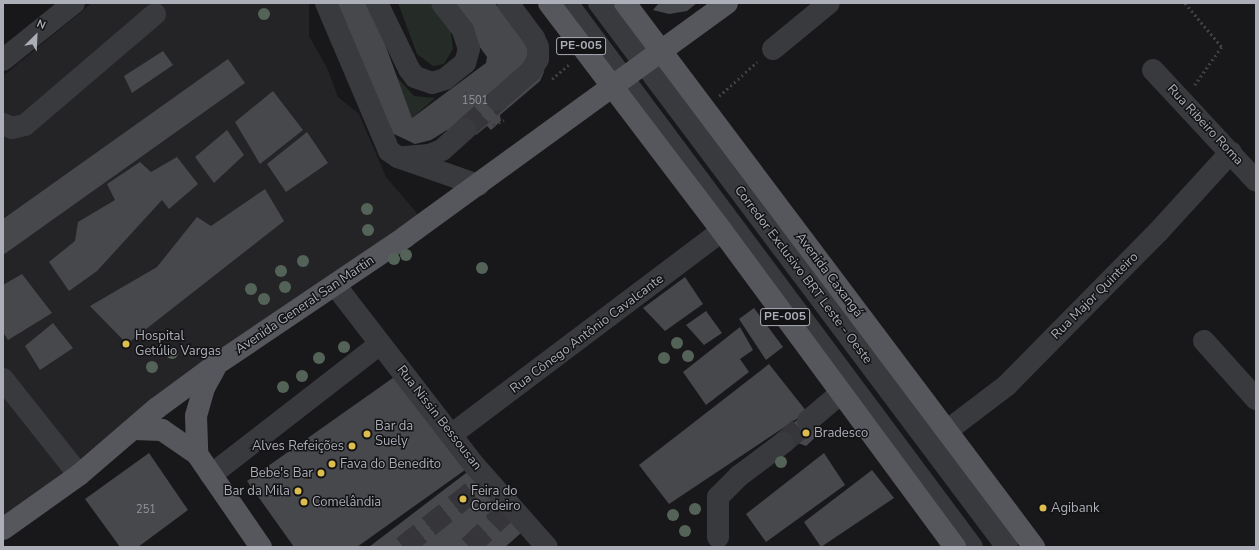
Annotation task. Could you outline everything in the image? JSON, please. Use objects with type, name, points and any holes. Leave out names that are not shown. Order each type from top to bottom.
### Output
[{"type":"main road","name":"PE-005","points":[[549,3],[619,84],[722,231],[954,547]]},
{"type":"main road","name":"Avenida Caxangá","points":[[625,3],[654,58],[704,109],[822,267],[948,430],[1034,547]]},
{"type":"main road","name":"Avenida General San Martin","points":[[3,530],[79,475],[134,429],[217,364],[335,285],[478,185],[619,84],[727,3]]},
{"type":"main road","points":[[217,364],[200,398],[194,437],[198,454],[261,547]]},
{"type":"main road","points":[[134,429],[162,430],[198,454]]},
{"type":"street","points":[[6,52],[74,3]]},
{"type":"street","points":[[326,3],[375,122],[389,151],[398,157],[478,185]]},
{"type":"street","points":[[377,3],[409,69],[415,77],[432,83],[445,79],[465,63],[469,49],[463,30],[442,3]]},
{"type":"street","points":[[498,100],[532,71],[538,60],[538,47],[534,38],[508,3]]},
{"type":"street","name":"Corredor Exclusivo BRT Leste - Oeste","points":[[567,3],[619,84],[972,547]]},
{"type":"street","name":"Corredor Exclusivo BRT Leste - Oeste","points":[[599,3],[654,58],[870,364],[1007,547]]},
{"type":"street","points":[[773,49],[829,3]]},
{"type":"street","points":[[3,124],[12,128],[25,125],[155,14]]},
{"type":"street","name":"Rua Ribeiro Roma","points":[[1153,70],[1184,100],[1256,181]]},
{"type":"street","points":[[398,157],[429,155],[442,150],[465,129]]},
{"type":"street","name":"Rua Major Quinteiro","points":[[948,430],[1007,385],[1158,232],[1231,152]]},
{"type":"street","name":"Rua Cônego Antônio Cavalcante","points":[[451,435],[722,231]]},
{"type":"street","points":[[822,267],[870,364]]},
{"type":"street","name":"Rua Nissin Bessousan","points":[[335,285],[451,435],[485,482],[508,510],[547,547]]},
{"type":"street","points":[[1204,341],[1256,399]]},
{"type":"street","points":[[211,475],[380,344]]},
{"type":"street","points":[[3,378],[79,475]]},
{"type":"street","points":[[808,421],[841,393]]},
{"type":"street","points":[[718,537],[718,497],[739,476],[783,443]]},
{"type":"path","points":[[1184,100],[1222,47],[1185,3]]},
{"type":"path","points":[[704,109],[773,49]]},
{"type":"shaded area","name":"Hospital Getúlio Vargas","points":[[92,3],[309,3],[309,36],[327,68],[338,97],[359,114],[386,177],[421,218],[3,522],[3,76]]},
{"type":"shaded area","points":[[398,3],[430,3],[450,27],[453,49],[444,64],[433,66],[417,54]]},
{"type":"shaded area","points":[[396,76],[414,96],[435,98],[412,118]]},
{"type":"building","points":[[328,3],[370,3],[412,118],[486,63],[487,57],[448,3],[495,3],[542,66],[544,72],[540,81],[500,115],[501,121],[491,130],[487,126],[476,135],[471,130],[457,142],[447,130],[431,140],[415,144],[394,134],[385,137]]},
{"type":"building","points":[[659,3],[697,3],[687,11],[669,14],[653,10]]},
{"type":"building","points":[[163,51],[173,65],[132,93],[124,76]]},
{"type":"building","points":[[228,59],[245,83],[3,255],[3,219]]},
{"type":"building","points":[[273,91],[303,130],[260,164],[235,122]]},
{"type":"building","points":[[227,130],[244,155],[214,183],[195,157]]},
{"type":"building","points":[[307,132],[328,163],[286,192],[267,164]]},
{"type":"building","points":[[177,157],[198,184],[169,209],[162,200],[97,271],[69,291],[49,262],[75,241],[78,222],[115,200],[107,184],[140,162],[151,172]]},
{"type":"building","points":[[265,189],[284,221],[127,344],[90,306],[157,267],[197,217],[211,226]]},
{"type":"building","points":[[22,274],[52,313],[8,340],[3,332],[3,285]]},
{"type":"building","points":[[685,277],[703,304],[665,331],[643,308]]},
{"type":"building","points":[[754,308],[783,347],[766,360],[739,319]]},
{"type":"building","points":[[706,311],[722,333],[704,345],[686,325]]},
{"type":"building","points":[[53,323],[73,348],[40,370],[25,346]]},
{"type":"building","points":[[740,327],[753,350],[740,359],[749,372],[706,405],[683,372]]},
{"type":"building","points":[[769,364],[807,412],[669,504],[639,465]]},
{"type":"building","points":[[397,375],[465,470],[357,547],[294,547],[247,481]]},
{"type":"building","points":[[803,415],[819,434],[806,446],[798,443],[786,451],[779,435]]},
{"type":"building","points":[[149,453],[188,510],[138,547],[120,547],[85,499]]},
{"type":"building","points":[[824,453],[845,485],[766,542],[746,514]]},
{"type":"building","name":"Feira do Cordeiro","points":[[470,470],[521,533],[505,547],[369,547]]},
{"type":"building","points":[[872,470],[894,498],[821,547],[804,522]]},
{"type":"tunnel","points":[[465,129],[498,100]]},
{"type":"tunnel","points":[[783,443],[808,421]]},
{"type":"tunnel","points":[[403,547],[482,484]]},
{"type":"tunnel","points":[[469,547],[505,513]]},
{"type":"place","name":"Hospital Getúlio Vargas","points":[[126,344]]},
{"type":"place","name":"Bradesco","points":[[806,433]]},
{"type":"place","name":"Bar da Suely","points":[[367,434]]},
{"type":"place","name":"Alves Refeições","points":[[352,446]]},
{"type":"place","name":"Fava do Benedito","points":[[332,464]]},
{"type":"place","name":"Bebe's Bar","points":[[321,473]]},
{"type":"place","name":"Bar da Mila","points":[[298,491]]},
{"type":"place","name":"Feira do Cordeiro","points":[[463,499]]},
{"type":"place","name":"Comelândia","points":[[304,502]]},
{"type":"place","name":"Agibank","points":[[1043,508]]}]
